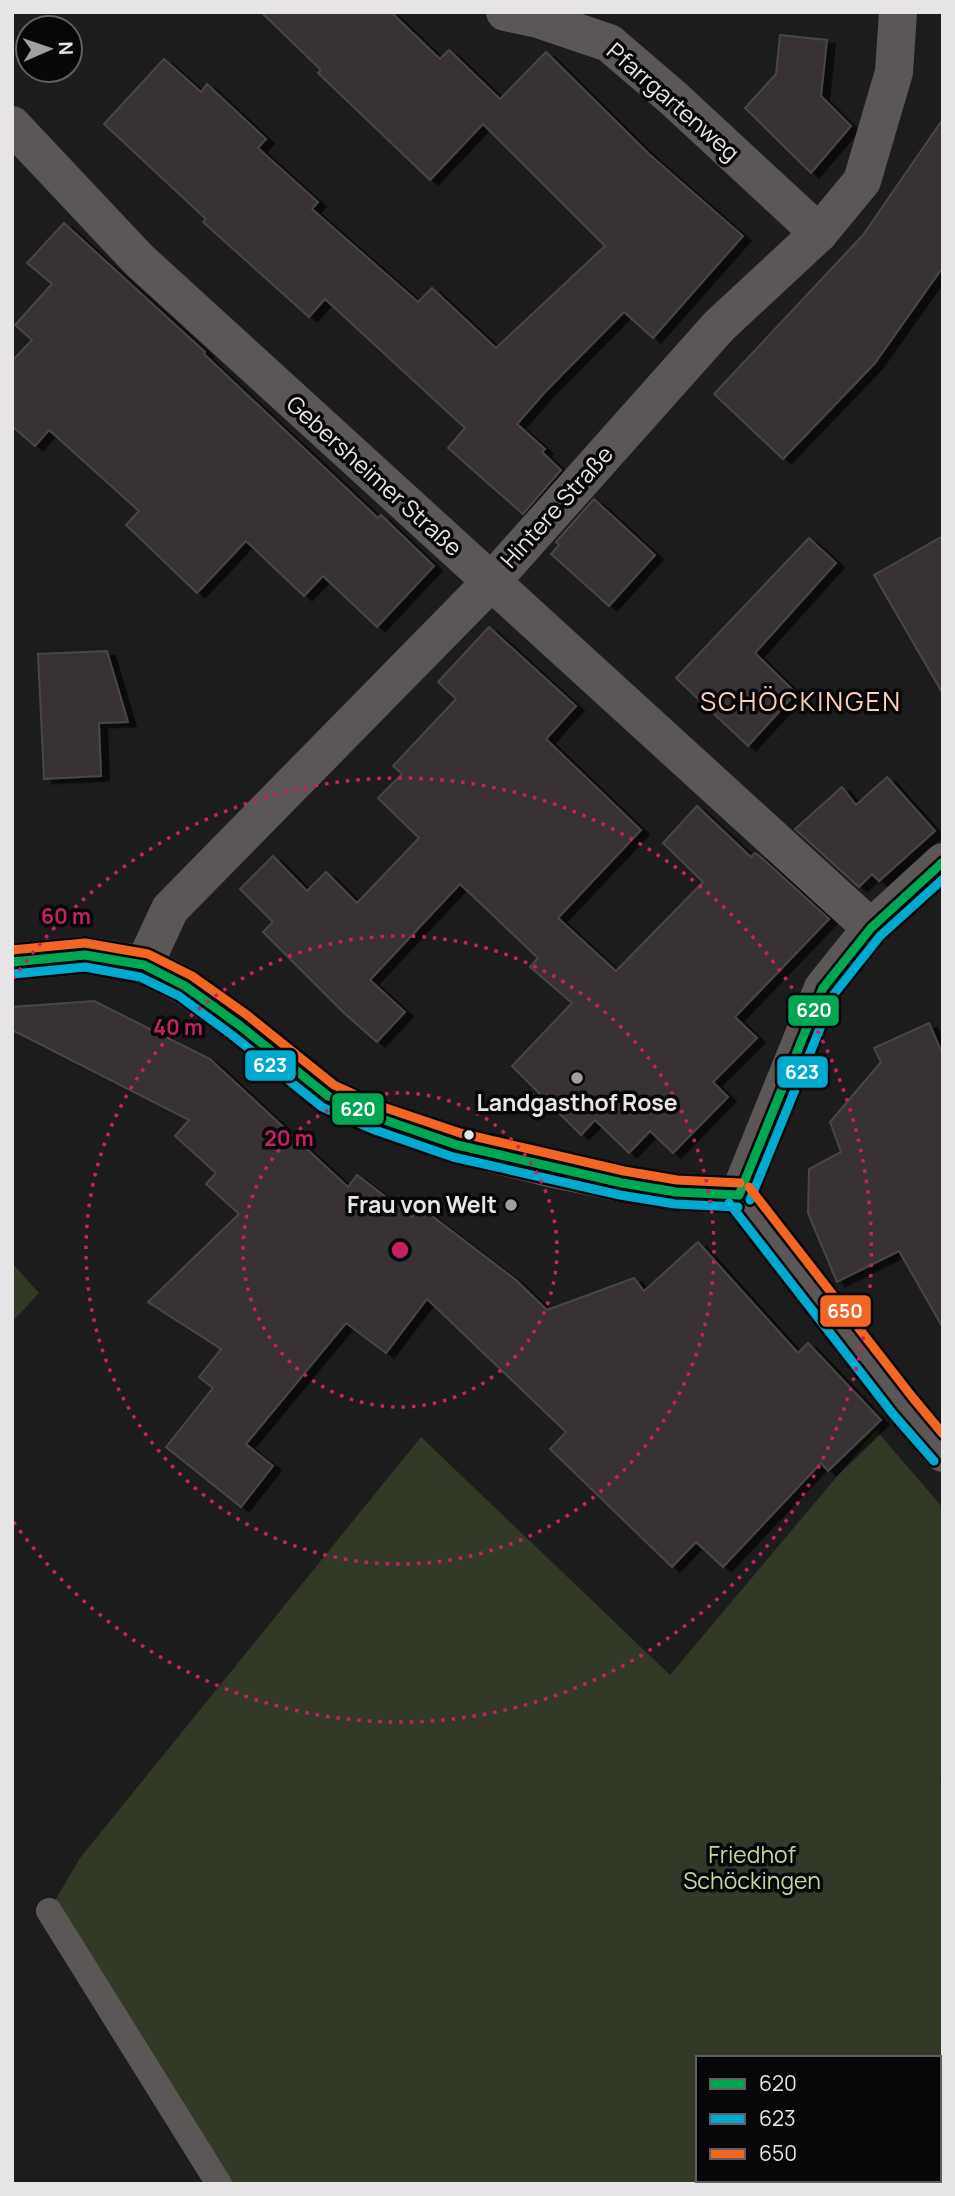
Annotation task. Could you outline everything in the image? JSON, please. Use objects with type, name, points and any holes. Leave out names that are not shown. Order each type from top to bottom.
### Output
[{"type":"street","name":"Pfarrgartenweg","points":[[505,12],[538,19],[609,43],[672,97],[819,233]]},
{"type":"street","name":"Hintere Straße","points":[[144,965],[170,909],[491,582],[719,326],[819,233],[862,181],[894,72],[898,12]]},
{"type":"street","name":"Gebersheimer Straße","points":[[12,125],[139,260],[871,928]]},
{"type":"street","points":[[739,1195],[823,988],[871,928],[943,862]]},
{"type":"street","points":[[12,962],[85,955],[144,965],[185,986],[328,1096],[376,1117],[457,1145],[558,1170],[676,1192],[739,1195],[903,1406],[943,1453]]},
{"type":"lane","points":[[49,1911],[219,2184]]},
{"type":"green space","points":[[12,1263],[39,1293],[12,1322]]},
{"type":"green space","name":"Friedhof Schöckingen","points":[[876,1430],[943,1508],[943,1776],[940,1778],[943,1782],[943,2184],[219,2184],[49,1911],[80,1858],[421,1437],[670,1675]]},
{"type":"building","points":[[261,12],[391,12],[440,59],[449,50],[500,99],[546,52],[649,154],[743,236],[653,338],[624,312],[517,424],[545,449],[542,452],[561,470],[523,514],[448,448],[465,428],[325,299],[309,317],[203,222],[206,219],[104,124],[164,59],[201,92],[207,84],[266,139],[258,148],[318,202],[312,209],[418,302],[432,288],[496,348],[605,246],[483,124],[430,180],[318,73],[321,70]]},
{"type":"building","points":[[780,35],[827,40],[821,96],[851,126],[811,173],[745,108],[776,74]]},
{"type":"building","points":[[943,119],[943,267],[875,363],[783,459],[714,394],[863,235]]},
{"type":"building","points":[[64,223],[205,352],[204,354],[378,518],[381,515],[434,566],[377,627],[323,576],[304,596],[246,541],[197,593],[126,525],[139,511],[49,430],[35,446],[12,426],[12,361],[32,340],[15,325],[52,284],[27,263]]},
{"type":"building","points":[[594,499],[655,555],[609,606],[551,554],[559,545],[556,542]]},
{"type":"building","points":[[943,536],[943,694],[874,575]]},
{"type":"building","points":[[809,538],[836,563],[755,653],[796,693],[748,746],[676,678]]},
{"type":"building","points":[[489,627],[576,706],[546,739],[641,830],[558,918],[616,971],[703,882],[663,843],[697,806],[751,857],[755,853],[762,858],[829,919],[735,1017],[757,1038],[713,1082],[728,1097],[673,1153],[650,1131],[629,1153],[595,1120],[581,1135],[512,1066],[572,1003],[530,967],[538,958],[460,884],[370,980],[405,1012],[377,1042],[263,932],[273,922],[240,889],[273,856],[307,891],[326,872],[357,903],[419,838],[378,798],[402,774],[393,766],[456,699],[438,682]]},
{"type":"building","points":[[107,651],[128,722],[99,723],[101,776],[44,779],[38,654]]},
{"type":"building","points":[[887,777],[935,831],[879,881],[872,874],[859,887],[795,829],[842,787],[856,805]]},
{"type":"building","points":[[94,1001],[210,1059],[348,1187],[357,1175],[412,1217],[420,1207],[516,1280],[547,1310],[634,1278],[644,1291],[698,1242],[798,1353],[808,1343],[881,1420],[828,1471],[821,1463],[723,1567],[696,1542],[672,1567],[550,1449],[566,1432],[427,1299],[386,1353],[346,1323],[246,1444],[273,1466],[241,1507],[166,1447],[213,1388],[199,1377],[221,1349],[148,1302],[239,1214],[206,1184],[216,1173],[175,1136],[189,1120],[12,1030],[12,1007]]},
{"type":"building","points":[[929,1023],[943,1055],[943,1328],[899,1251],[837,1282],[808,1213],[809,1169],[841,1152],[830,1122],[881,1062],[874,1048]]},
{"type":"transit line","name":"620","points":[[739,1195],[823,988],[871,928],[943,862]]},
{"type":"transit line","name":"623","points":[[750,1200],[834,994],[880,936],[943,879]]},
{"type":"transit line","name":"650","points":[[12,950],[85,943],[148,954],[192,976],[247,1015],[334,1085],[380,1106],[460,1133],[624,1171],[677,1180],[740,1183]]},
{"type":"transit line","name":"620","points":[[12,962],[85,955],[144,965],[185,986],[328,1096],[376,1117],[457,1145],[622,1183],[676,1192],[739,1195]]},
{"type":"transit line","name":"623","points":[[13,974],[85,967],[140,977],[179,996],[322,1107],[372,1129],[453,1157],[620,1195],[675,1204],[738,1207]]},
{"type":"transit line","name":"650","points":[[749,1187],[943,1434]]},
{"type":"transit line","name":"623","points":[[729,1203],[893,1414],[934,1461]]},
{"type":"place","name":"Landgasthof Rose","points":[[577,1078]]},
{"type":"place","name":"Frau von Welt","points":[[511,1205]]},
{"type":"district","name":"SCHÖCKINGEN","points":[[801,702]]}]
